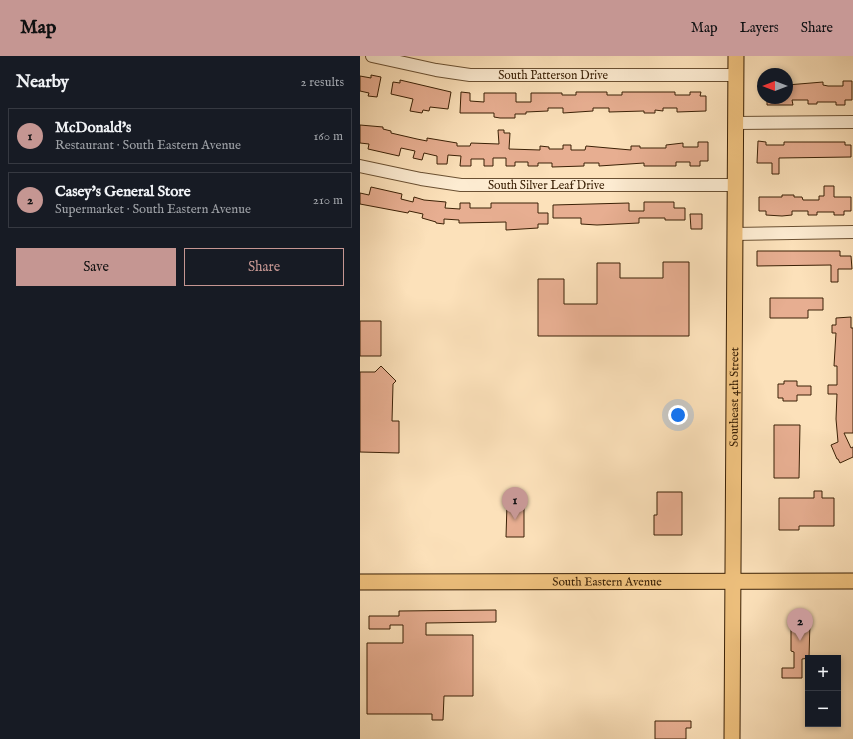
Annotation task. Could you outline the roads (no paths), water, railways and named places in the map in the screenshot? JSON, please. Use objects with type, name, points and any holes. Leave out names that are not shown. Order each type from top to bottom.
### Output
[{"type":"main road","name":"Southeast 4th Street","points":[[732,739],[736,56]]},
{"type":"main road","name":"South Eastern Avenue","points":[[360,582],[853,581]]},
{"type":"street","name":"South Patterson Drive","points":[[372,56],[436,70],[470,75],[736,75]]},
{"type":"street","points":[[735,123],[853,122]]},
{"type":"street","name":"South Silver Leaf Drive","points":[[360,166],[421,179],[461,185],[735,184]]},
{"type":"street","points":[[734,234],[853,232]]},
{"type":"place","name":"McDonald's","points":[[515,520]]},
{"type":"place","name":"Casey's General Store","points":[[800,641]]}]
